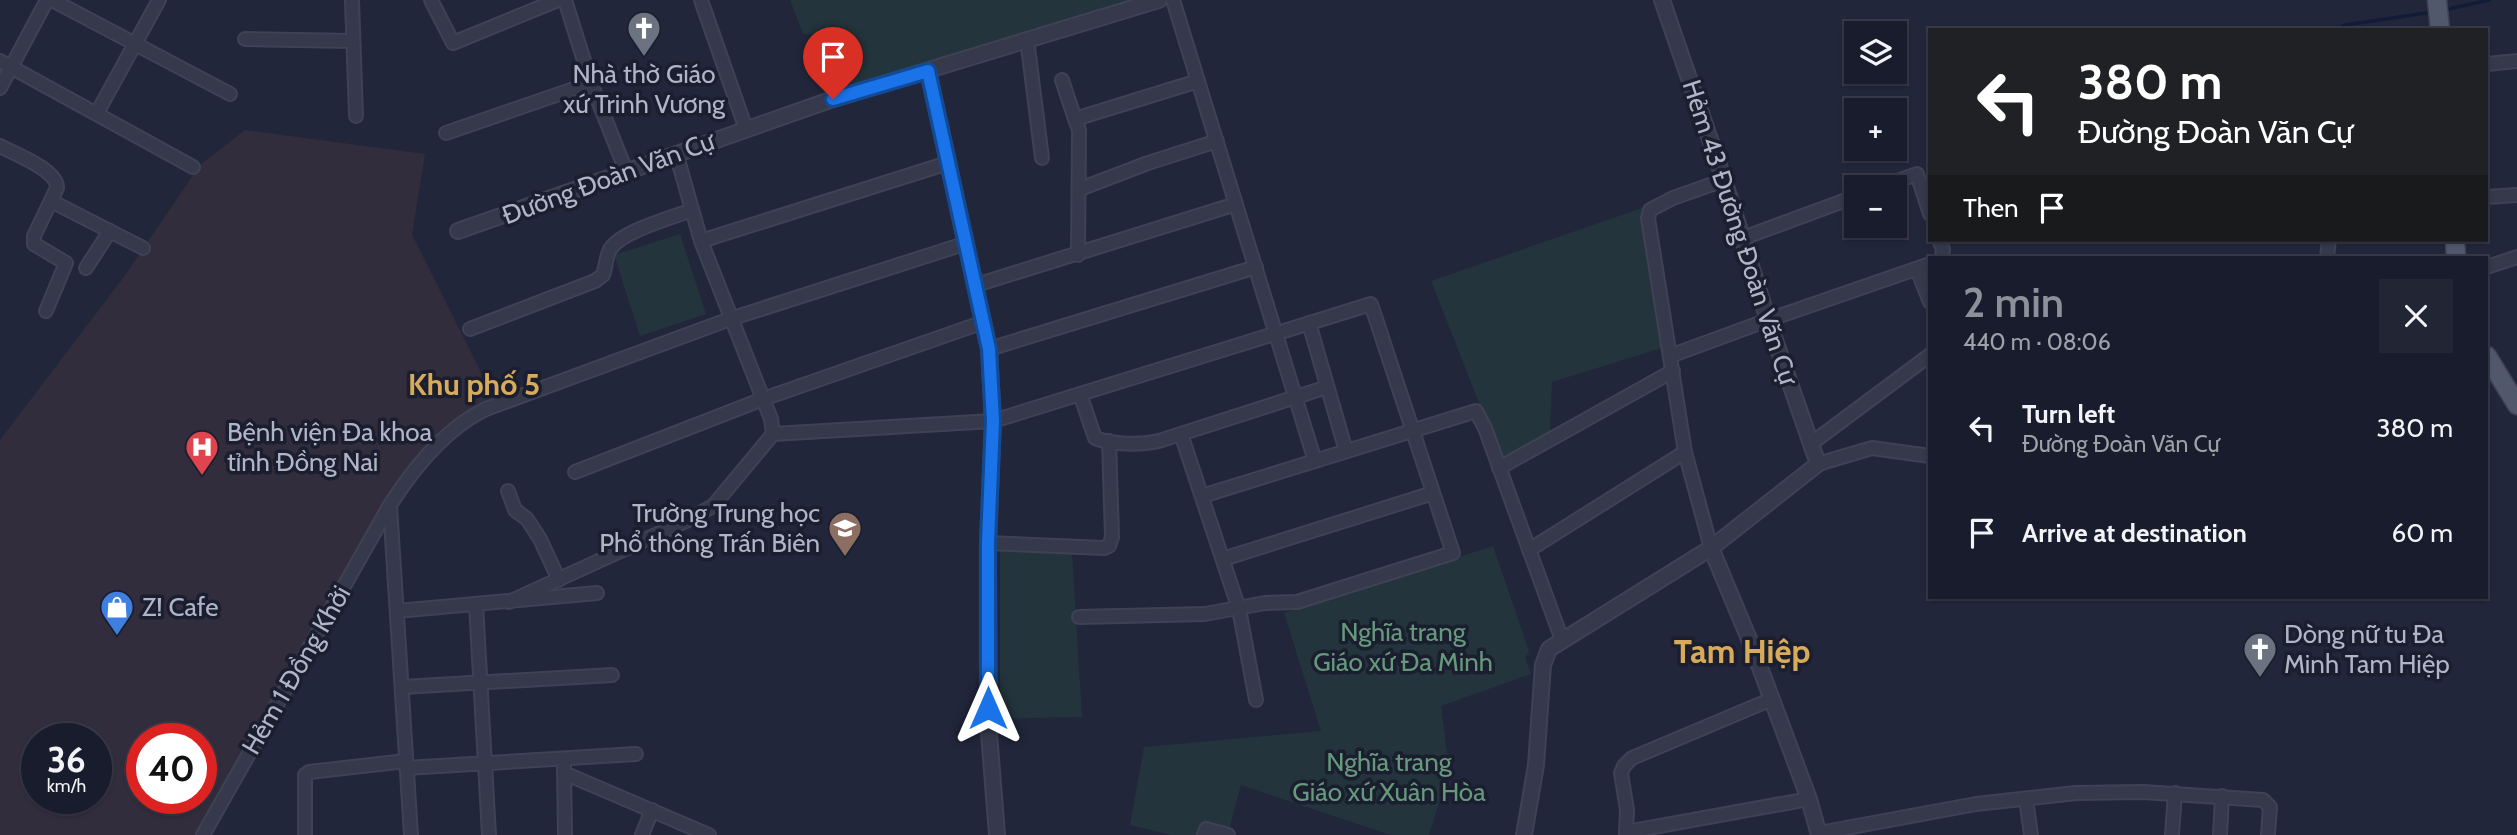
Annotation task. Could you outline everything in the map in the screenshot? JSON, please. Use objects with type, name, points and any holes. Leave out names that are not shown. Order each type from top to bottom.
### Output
[{"type":"main road","points":[[2488,358],[2517,405]]},
{"type":"street","points":[[0,88],[5,64],[49,0],[230,94]]},
{"type":"street","points":[[97,113],[159,0]]},
{"type":"street","points":[[352,0],[356,116]]},
{"type":"street","points":[[431,0],[453,43],[558,0]]},
{"type":"street","points":[[565,0],[591,83],[625,171]]},
{"type":"street","points":[[701,0],[746,129]]},
{"type":"street","name":"Đường Đoàn Văn Cự","points":[[458,231],[833,99],[1159,0]]},
{"type":"street","points":[[1173,0],[1315,461]]},
{"type":"street","name":"Hẻm 43 Đường Đoàn Văn Cự","points":[[1662,0],[1818,464]]},
{"type":"street","points":[[245,39],[353,41]]},
{"type":"street","points":[[1027,39],[1042,158]]},
{"type":"street","points":[[2488,64],[2517,61]]},
{"type":"street","points":[[5,64],[193,167]]},
{"type":"street","points":[[928,71],[989,349],[993,421],[988,542],[989,733],[997,835]]},
{"type":"street","points":[[1062,80],[1079,130],[1078,255]]},
{"type":"street","points":[[1074,119],[1198,81]]},
{"type":"street","points":[[446,133],[591,83]]},
{"type":"street","points":[[1080,189],[1217,141]]},
{"type":"street","points":[[0,146],[52,175],[58,184],[35,232],[34,242],[66,263],[46,311]]},
{"type":"street","points":[[509,602],[686,522],[713,506],[772,434],[771,419],[701,241],[676,153]]},
{"type":"street","points":[[701,241],[948,163]]},
{"type":"street","points":[[1907,178],[1917,174],[1928,209]]},
{"type":"street","points":[[1724,180],[1673,198],[1650,209],[1648,215],[1685,452],[1711,548],[1749,638],[1809,799],[1819,834],[1927,812],[2076,793],[2175,793],[2268,802],[2268,835]]},
{"type":"street","points":[[2488,197],[2517,195]]},
{"type":"street","points":[[51,201],[143,248]]},
{"type":"street","points":[[1743,238],[1844,201]]},
{"type":"street","points":[[976,285],[1236,204]]},
{"type":"street","points":[[470,329],[595,281],[603,275],[608,251],[616,242],[629,234],[692,210]]},
{"type":"street","points":[[86,268],[110,231]]},
{"type":"street","name":"Hẻm 1 Đồng Khởi","points":[[203,835],[390,505],[413,471],[458,426],[475,414],[730,319],[967,243]]},
{"type":"street","points":[[2488,267],[2517,257]]},
{"type":"street","points":[[1670,356],[1928,265]]},
{"type":"street","points":[[989,349],[1256,267]]},
{"type":"street","points":[[1917,269],[1928,297]]},
{"type":"street","points":[[772,434],[993,421],[1371,304],[1453,553],[1308,599],[1265,603],[1205,614],[1079,617]]},
{"type":"street","points":[[575,471],[763,399],[984,322]]},
{"type":"street","points":[[1309,323],[1346,451]]},
{"type":"street","points":[[1812,443],[1928,356]]},
{"type":"street","points":[[1499,468],[1673,371]]},
{"type":"street","points":[[1080,394],[1095,438],[1151,443],[1327,387]]},
{"type":"street","points":[[1202,496],[1476,411],[1562,640]]},
{"type":"street","points":[[1181,434],[1239,608],[1256,699]]},
{"type":"street","points":[[988,542],[1109,547],[1112,537],[1110,441]]},
{"type":"street","points":[[1524,835],[1536,765],[1543,665],[1549,649],[1711,548],[1818,464],[1872,448],[1928,456]]},
{"type":"street","points":[[1529,550],[1685,452]]},
{"type":"street","points":[[508,491],[515,510],[527,519],[540,539],[559,580]]},
{"type":"street","points":[[1223,559],[1433,493]]},
{"type":"street","points":[[390,505],[411,835]]},
{"type":"street","points":[[397,611],[597,593]]},
{"type":"street","points":[[476,605],[489,835]]},
{"type":"street","points":[[402,687],[612,674]]},
{"type":"street","points":[[1772,699],[1632,758],[1621,773],[1627,810],[1626,833],[1649,831],[1809,799]]},
{"type":"street","points":[[305,835],[305,775],[309,772],[406,764],[636,754]]},
{"type":"street","points":[[564,757],[565,835]]},
{"type":"street","points":[[564,773],[709,835]]},
{"type":"street","points":[[2172,835],[2175,793]]},
{"type":"street","points":[[2220,835],[2222,796]]},
{"type":"street","points":[[2026,799],[2031,835]]},
{"type":"street","points":[[642,835],[652,810]]},
{"type":"street","points":[[1204,835],[1206,829],[1228,835]]},
{"type":"shaded area","name":"Bệnh viện Đa khoa tỉnh Đồng Nai","points":[[245,130],[425,154],[412,235],[496,402],[410,468],[217,804],[217,723],[126,723],[126,814],[211,814],[199,835],[0,835],[0,440],[126,274],[200,165]]},
{"type":"green space","points":[[790,0],[1140,0],[852,87],[839,55],[820,35],[803,34]]},
{"type":"green space","points":[[1642,208],[1665,347],[1552,382],[1550,435],[1502,461],[1431,281]]},
{"type":"green space","points":[[680,234],[706,314],[640,336],[614,255]]},
{"type":"green space","points":[[1493,546],[1529,651],[1525,658],[1531,674],[1441,706],[1448,760],[1442,793],[1429,835],[1391,835],[1241,785],[1229,830],[1204,822],[1201,823],[1197,835],[1171,835],[1130,825],[1144,747],[1321,731],[1284,613]]},
{"type":"green space","points":[[1000,548],[1072,552],[1082,717],[1000,719]]},
{"type":"waterway","points":[[2444,10],[2489,0]]},
{"type":"waterway","points":[[2339,28],[2433,12]]},
{"type":"place","name":"Nhà thờ Giáo xứ Trinh Vương","points":[[644,58]]},
{"type":"place","name":"Bệnh viện Đa khoa tỉnh Đồng Nai","points":[[202,477]]},
{"type":"place","name":"Trường Trung học Phổ thông Trấn Biên","points":[[845,558]]},
{"type":"place","name":"Z! Cafe","points":[[117,637]]},
{"type":"place","name":"Dòng nữ tu Đa Minh Tam Hiệp","points":[[2260,679]]},
{"type":"district","name":"Khu phố 5","points":[[474,385]]},
{"type":"district","name":"Tam Hiệp","points":[[1742,651]]},
{"type":"route","points":[[833,99],[928,71],[989,349],[993,421],[988,542],[988,708]]},
{"type":"park label","name":"Nghĩa trang Giáo xứ Đa Minh","points":[[1403,647]]},
{"type":"park label","name":"Nghĩa trang Giáo xứ Xuân Hòa","points":[[1389,777]]}]
